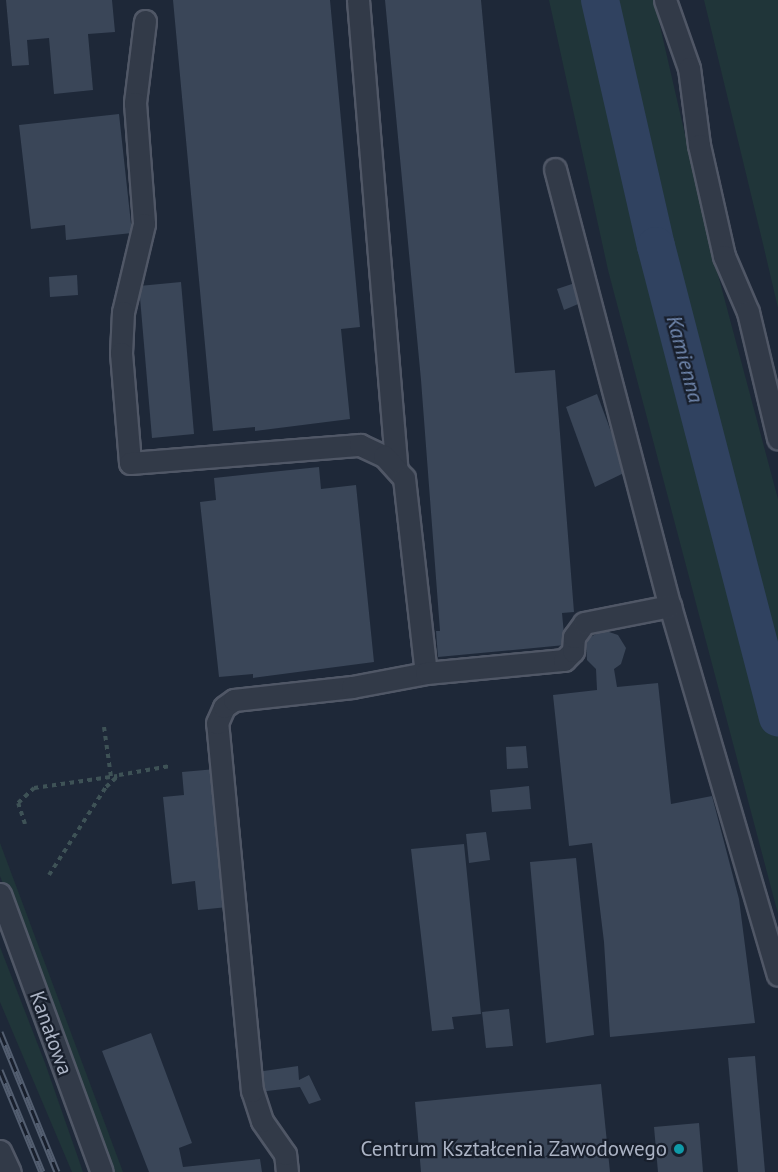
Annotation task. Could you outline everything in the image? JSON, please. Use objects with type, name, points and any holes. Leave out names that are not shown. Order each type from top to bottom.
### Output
[{"type":"street","points":[[358,0],[396,465],[404,478],[426,673]]},
{"type":"street","points":[[665,0],[689,68],[699,145],[724,256],[748,312],[778,438]]},
{"type":"street","points":[[145,21],[135,103],[144,224],[123,312],[121,353],[130,463],[360,445],[396,465]]},
{"type":"street","points":[[555,169],[670,606],[778,975]]},
{"type":"street","points":[[287,1172],[285,1154],[262,1121],[252,1091],[217,723],[224,707],[234,700],[352,687],[426,673],[564,660],[573,651],[574,637],[584,623],[670,606]]},
{"type":"street","name":"Kanałowa","points":[[0,894],[102,1172]]},
{"type":"street","points":[[0,1151],[9,1172]]},
{"type":"path","points":[[49,875],[111,779],[105,727]]},
{"type":"path","points":[[25,824],[18,803],[34,788],[111,779],[119,775],[170,766]]},
{"type":"green space","points":[[549,0],[654,0],[713,256],[778,499],[778,914],[608,270]]},
{"type":"green space","points":[[704,0],[778,0],[778,308],[763,244]]},
{"type":"green space","points":[[0,843],[123,1172],[111,1172],[0,876]]},
{"type":"green space","points":[[0,947],[45,1063],[83,1172],[72,1172],[0,1002]]},
{"type":"building","points":[[6,0],[112,0],[115,32],[88,34],[93,90],[54,94],[49,38],[27,40],[29,65],[12,66]]},
{"type":"building","points":[[173,0],[330,0],[360,327],[341,329],[350,419],[255,431],[255,427],[213,431]]},
{"type":"building","points":[[385,0],[481,0],[515,373],[555,370],[574,612],[562,613],[565,645],[438,657],[436,631],[440,631],[421,380]]},
{"type":"building","points":[[119,114],[132,233],[66,240],[65,225],[31,229],[19,125]]},
{"type":"building","points":[[77,275],[78,295],[50,297],[49,277]]},
{"type":"building","points":[[181,282],[194,434],[152,438],[139,286]]},
{"type":"building","points":[[578,282],[583,302],[564,310],[557,289]]},
{"type":"building","points":[[597,394],[626,472],[595,487],[566,407]]},
{"type":"building","points":[[319,467],[321,489],[356,485],[374,662],[253,678],[253,674],[219,677],[200,502],[216,500],[214,478]]},
{"type":"building","points":[[603,630],[618,635],[626,648],[621,664],[614,669],[617,687],[658,683],[671,804],[712,796],[739,899],[755,1023],[610,1037],[604,942],[592,843],[569,846],[553,695],[597,690],[596,669],[587,660],[586,645],[589,638]]},
{"type":"building","points":[[526,746],[528,768],[507,769],[506,747]]},
{"type":"building","points":[[216,769],[228,907],[198,910],[195,881],[172,884],[163,797],[184,795],[182,772]]},
{"type":"building","points":[[529,786],[531,809],[492,812],[490,790]]},
{"type":"building","points":[[486,832],[490,860],[469,863],[466,834]]},
{"type":"building","points":[[464,844],[481,1014],[452,1017],[454,1029],[432,1031],[411,849]]},
{"type":"building","points":[[576,858],[594,1035],[546,1043],[530,862]]},
{"type":"building","points":[[509,1009],[513,1046],[486,1048],[482,1012]]},
{"type":"building","points":[[151,1033],[192,1143],[179,1148],[183,1167],[260,1159],[262,1172],[149,1172],[102,1051]]},
{"type":"building","points":[[755,1056],[765,1172],[738,1172],[728,1058]]},
{"type":"building","points":[[298,1066],[299,1080],[309,1075],[321,1100],[309,1104],[300,1087],[259,1092],[257,1072]]},
{"type":"building","points":[[601,1084],[610,1172],[421,1172],[415,1102]]},
{"type":"building","name":"Centrum Kształcenia Zawodowego","points":[[699,1123],[703,1172],[658,1172],[654,1127]]},
{"type":"waterway","name":"Kamienna","points":[[600,0],[656,246],[778,717]]},
{"type":"railway","points":[[0,1032],[57,1172]]},
{"type":"railway","points":[[0,1070],[42,1172]]},
{"type":"place","name":"Centrum Kształcenia Zawodowego","points":[[679,1149]]}]
